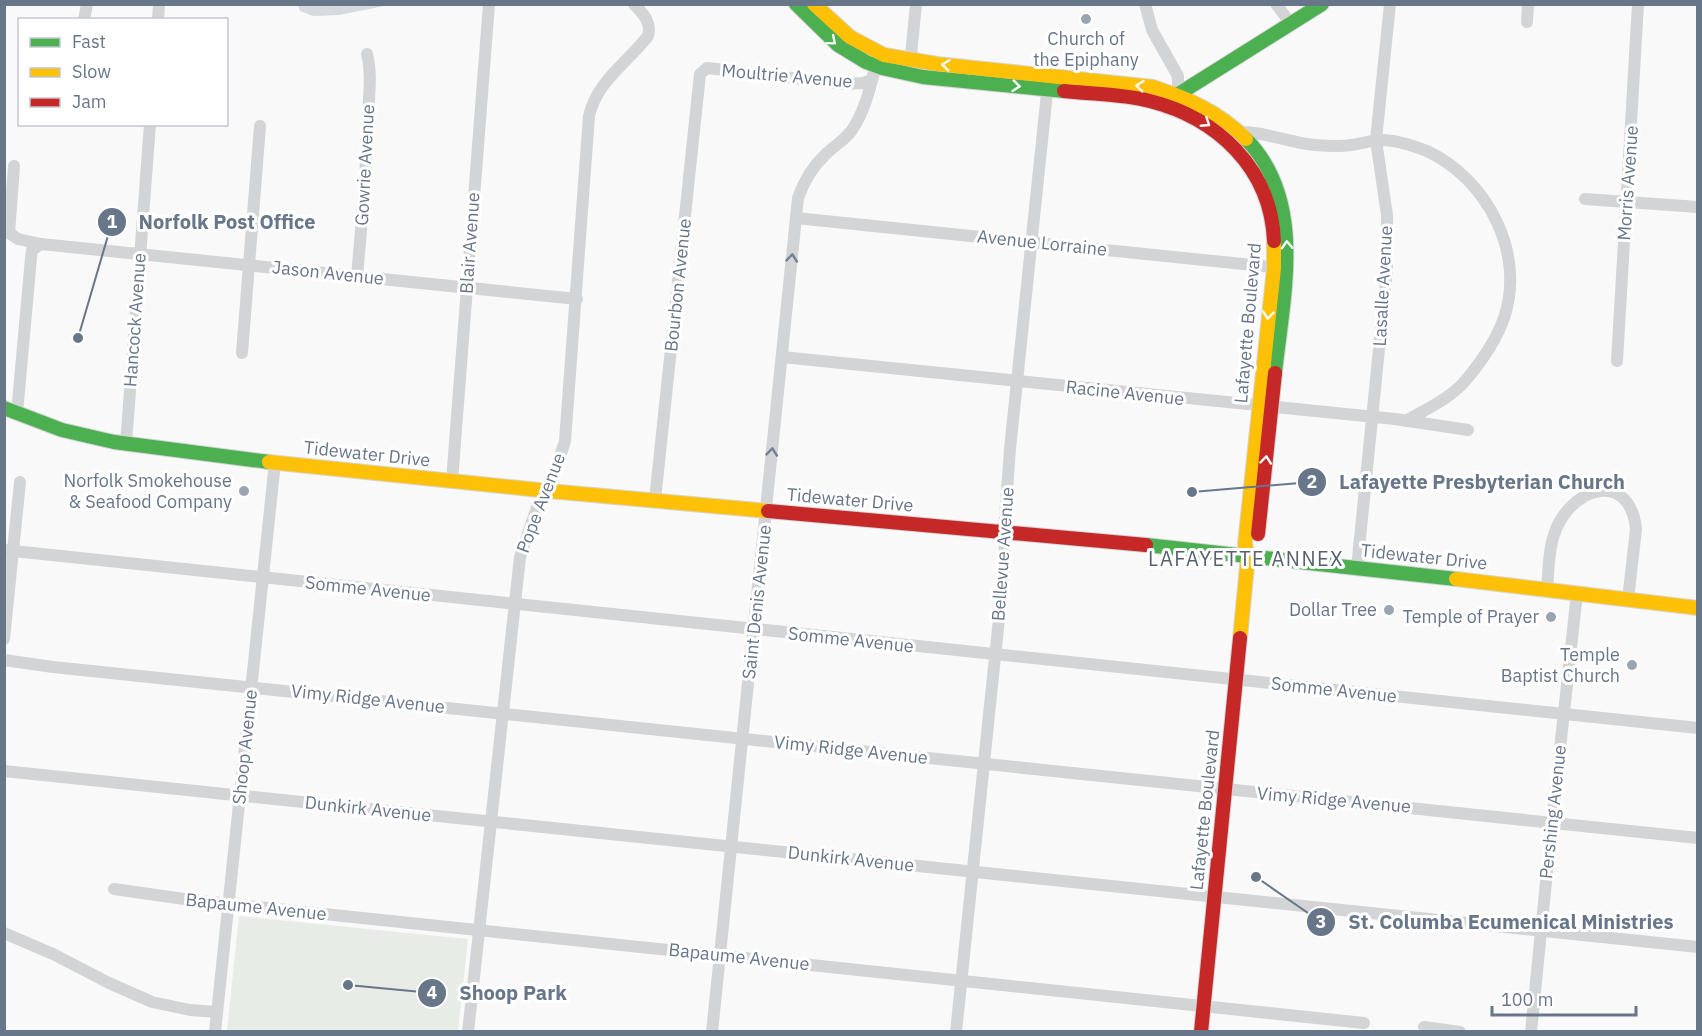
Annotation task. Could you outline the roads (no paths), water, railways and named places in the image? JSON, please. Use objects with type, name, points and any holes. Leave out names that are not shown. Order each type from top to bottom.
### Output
[{"type":"main road","name":"Lafayette Boulevard","points":[[796,4],[834,43],[858,59],[876,67],[910,68],[1048,83],[1163,103],[1233,135]]},
{"type":"main road","name":"Lafayette Boulevard","points":[[814,4],[850,37],[876,67]]},
{"type":"main road","points":[[1163,103],[1322,4]]},
{"type":"main road","name":"Lafayette Boulevard","points":[[1048,83],[1153,87],[1178,94],[1214,112],[1233,135],[1263,161],[1274,181],[1287,229],[1280,268],[1265,407],[1257,545],[1248,556],[1201,1032]]},
{"type":"main road","name":"Tidewater Drive","points":[[11,411],[62,430],[126,444],[275,462],[549,491],[1004,531],[1248,556],[1698,608]]},
{"type":"street","name":"Blair Avenue","points":[[452,481],[489,4]]},
{"type":"street","name":"Pope Avenue","points":[[468,1032],[520,557],[537,507],[549,491],[565,441],[577,299],[584,170],[592,103],[612,74],[645,40],[650,30],[647,19],[634,4]]},
{"type":"street","points":[[910,68],[916,4]]},
{"type":"street","points":[[1145,4],[1152,30],[1178,76],[1178,94]]},
{"type":"street","points":[[1276,4],[1291,24]]},
{"type":"street","name":"Lasalle Avenue","points":[[1358,568],[1385,297],[1388,239],[1384,188],[1376,153],[1376,140],[1390,4]]},
{"type":"street","points":[[1527,22],[1528,4]]},
{"type":"street","name":"Morris Avenue","points":[[1617,361],[1638,4]]},
{"type":"street","name":"Gowrie Avenue","points":[[357,276],[364,209],[370,69],[367,54]]},
{"type":"street","name":"Moultrie Avenue","points":[[703,70],[707,68],[844,84],[863,83],[876,67]]},
{"type":"street","name":"Saint Denis Avenue","points":[[712,1032],[798,198],[816,164],[852,130],[867,99],[876,67]]},
{"type":"street","name":"Bourbon Avenue","points":[[655,500],[700,74],[703,70]]},
{"type":"street","name":"Bellevue Avenue","points":[[956,1032],[1005,561],[1004,531],[1017,382],[1048,83]]},
{"type":"street","name":"Hancock Avenue","points":[[126,444],[150,126]]},
{"type":"street","points":[[242,352],[260,126]]},
{"type":"street","points":[[1233,135],[1331,146],[1350,146],[1376,140],[1397,142],[1441,158],[1470,181],[1482,195],[1500,227],[1509,265],[1509,292],[1504,317],[1495,339],[1483,358],[1456,389],[1406,421]]},
{"type":"street","points":[[14,166],[9,233],[18,239],[41,244]]},
{"type":"street","points":[[1585,199],[1698,207]]},
{"type":"street","name":"Avenue Lorraine","points":[[796,218],[1280,268]]},
{"type":"street","name":"Jason Avenue","points":[[41,244],[577,299]]},
{"type":"street","points":[[11,411],[32,250],[41,244]]},
{"type":"street","name":"Racine Avenue","points":[[782,357],[1372,417],[1468,430]]},
{"type":"street","name":"Shoop Avenue","points":[[215,1032],[275,462]]},
{"type":"street","points":[[4,639],[9,551],[20,482]]},
{"type":"street","points":[[1547,590],[1554,535],[1568,508],[1582,496],[1602,490],[1623,497],[1635,519],[1636,529],[1628,600]]},
{"type":"street","name":"Somme Avenue","points":[[9,551],[1698,728]]},
{"type":"street","name":"Pershing Avenue","points":[[1531,1032],[1551,822],[1577,593]]},
{"type":"street","name":"Vimy Ridge Avenue","points":[[4,660],[1698,838]]},
{"type":"street","name":"Dunkirk Avenue","points":[[4,771],[1698,947]]},
{"type":"street","name":"Bapaume Avenue","points":[[114,889],[229,904],[1364,1023]]},
{"type":"street","points":[[4,933],[152,1002],[190,1010],[217,1012]]},
{"type":"street","points":[[1424,1027],[1460,1032]]},
{"type":"place","name":"Church of the Epiphany","points":[[1086,19]]},
{"type":"place","name":"Norfolk Post Office","points":[[78,338]]},
{"type":"place","name":"Norfolk Smokehouse & Seafood Company","points":[[244,491]]},
{"type":"place","name":"Lafayette Presbyterian Church","points":[[1192,492]]},
{"type":"place","name":"Dollar Tree","points":[[1389,610]]},
{"type":"place","name":"Temple of Prayer","points":[[1551,617]]},
{"type":"place","name":"Temple Baptist Church","points":[[1632,665]]},
{"type":"place","name":"St. Columba Ecumenical Ministries","points":[[1256,877]]},
{"type":"place","name":"Shoop Park","points":[[348,985]]},
{"type":"district","name":"LAFAYETTE ANNEX","points":[[1246,559]]}]
